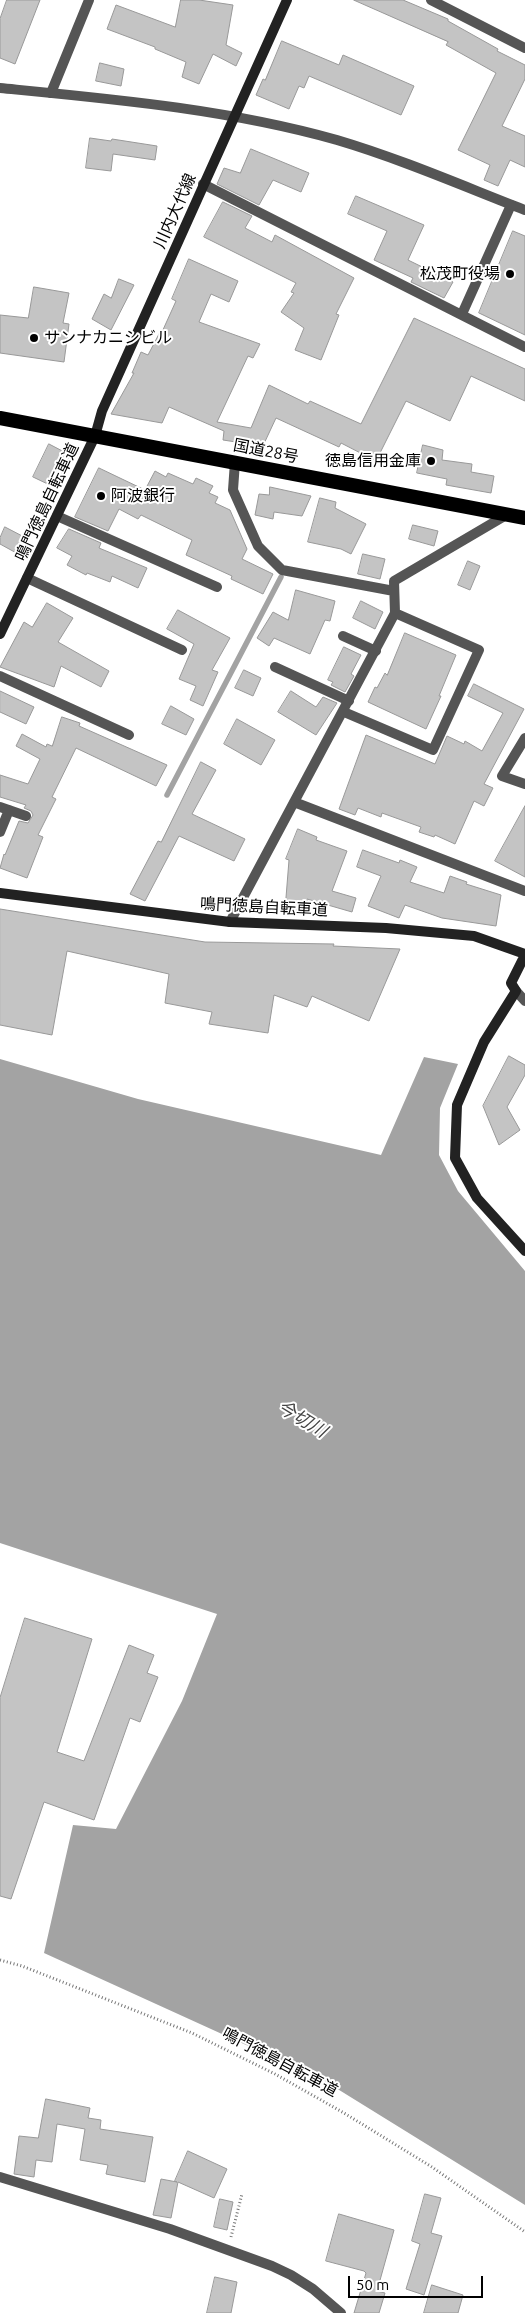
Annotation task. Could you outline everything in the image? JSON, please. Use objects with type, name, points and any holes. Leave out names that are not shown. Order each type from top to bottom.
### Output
[{"type":"highway","name":"国道28号","points":[[0,418],[525,518]]},
{"type":"main road","name":"川内大代線","points":[[95,436],[102,411],[287,0]]},
{"type":"main road","name":"鳴門徳島自転車道","points":[[0,634],[95,436]]},
{"type":"main road","name":"鳴門徳島自転車道","points":[[0,893],[230,922],[386,928],[474,936],[525,954],[512,983],[516,991],[484,1042],[457,1105],[455,1158],[477,1198],[525,1251]]},
{"type":"street","points":[[51,93],[89,0]]},
{"type":"street","points":[[431,0],[525,48]]},
{"type":"street","points":[[0,88],[176,106],[234,116],[336,140],[388,157],[525,210]]},
{"type":"street","points":[[204,184],[525,347]]},
{"type":"street","points":[[462,314],[511,205]]},
{"type":"street","points":[[235,462],[233,490],[258,546],[282,570],[394,591]]},
{"type":"street","points":[[230,922],[344,712],[395,613],[394,581],[508,514]]},
{"type":"street","points":[[57,516],[217,587]]},
{"type":"street","points":[[27,578],[182,650]]},
{"type":"street","points":[[344,712],[432,750],[478,650],[395,613]]},
{"type":"street","points":[[343,636],[376,652]]},
{"type":"street","points":[[275,666],[349,701]]},
{"type":"street","points":[[0,676],[129,735]]},
{"type":"street","points":[[525,738],[502,776],[525,784]]},
{"type":"street","points":[[294,802],[525,891]]},
{"type":"street","points":[[0,832],[4,808],[26,816]]},
{"type":"street","points":[[516,991],[525,1002]]},
{"type":"street","points":[[0,2177],[161,2226],[291,2274],[313,2289],[341,2313]]},
{"type":"path","name":"鳴門徳島自転車道","points":[[0,1960],[22,1966],[192,2033],[275,2074],[344,2113],[432,2167],[525,2232]]},
{"type":"path","points":[[228,2250],[242,2194]]},
{"type":"water","name":"今切川","points":[[424,1057],[458,1064],[440,1108],[439,1155],[458,1191],[525,1271],[525,2205],[323,2080],[44,1953],[73,1825],[116,1829],[182,1701],[217,1614],[0,1543],[0,1059],[138,1099],[381,1155]]},
{"type":"building","points":[[7,0],[40,0],[15,64],[0,58],[0,19]]},
{"type":"building","points":[[181,0],[199,0],[233,5],[226,45],[242,53],[236,66],[213,54],[199,84],[182,77],[186,62],[155,49],[155,47],[107,29],[116,5],[175,27]]},
{"type":"building","points":[[354,0],[403,0],[448,19],[448,21],[498,49],[497,51],[525,65],[525,79],[502,126],[525,136],[525,167],[510,160],[498,186],[484,180],[490,165],[458,150],[496,73],[446,45],[448,42]]},
{"type":"building","points":[[282,41],[339,65],[343,55],[414,86],[401,115],[309,76],[304,88],[299,86],[289,109],[256,95],[263,79],[265,80]]},
{"type":"building","points":[[100,63],[124,69],[121,86],[96,81]]},
{"type":"building","points":[[90,138],[111,141],[112,139],[157,146],[155,160],[113,154],[111,171],[86,168]]},
{"type":"building","points":[[251,149],[309,173],[301,192],[273,180],[259,205],[217,184],[224,168],[240,173]]},
{"type":"building","points":[[356,196],[424,225],[408,260],[453,282],[444,298],[411,282],[413,278],[374,260],[387,231],[348,214]]},
{"type":"building","points":[[223,202],[252,216],[245,228],[272,242],[275,235],[354,278],[336,314],[339,315],[321,360],[295,350],[304,328],[281,312],[294,293],[291,292],[296,283],[204,237]]},
{"type":"building","name":"松茂町役場","points":[[513,231],[525,236],[525,335],[479,313]]},
{"type":"building","points":[[189,259],[238,281],[229,302],[211,294],[199,322],[260,344],[253,358],[248,356],[217,422],[251,428],[269,385],[308,404],[310,401],[361,424],[414,318],[525,369],[525,401],[471,376],[450,421],[406,401],[376,461],[341,443],[339,447],[276,418],[262,448],[237,437],[236,442],[223,440],[224,431],[169,407],[162,423],[111,414],[134,373],[132,373],[141,352],[148,355],[160,332],[162,332],[176,301],[172,299]]},
{"type":"building","points":[[119,279],[134,285],[111,330],[92,319],[104,294],[111,298]]},
{"type":"building","name":"サンナカニシビル","points":[[34,287],[69,293],[63,323],[69,324],[64,362],[0,353],[0,315],[28,318]]},
{"type":"building","points":[[49,444],[70,455],[54,487],[33,477]]},
{"type":"building","points":[[423,445],[443,450],[442,460],[472,464],[471,472],[494,476],[491,493],[446,485],[447,479],[417,473]]},
{"type":"building","points":[[99,468],[145,490],[155,471],[166,477],[168,473],[193,484],[196,478],[213,486],[209,493],[218,497],[215,503],[230,510],[247,549],[242,559],[273,574],[263,594],[231,579],[232,576],[186,555],[192,540],[141,515],[138,519],[119,509],[108,531],[75,517]]},
{"type":"building","points":[[270,487],[311,496],[302,516],[274,512],[273,519],[255,515],[259,494],[269,495]]},
{"type":"building","points":[[320,498],[336,502],[335,508],[366,524],[351,554],[341,549],[308,542]]},
{"type":"building","points":[[413,525],[438,531],[434,546],[409,539]]},
{"type":"building","points":[[5,527],[28,539],[20,555],[0,544],[0,538]]},
{"type":"building","points":[[69,529],[101,543],[99,548],[147,568],[138,588],[112,576],[110,582],[87,573],[86,575],[67,565],[72,556],[57,548]]},
{"type":"building","points":[[363,554],[385,559],[380,579],[358,574]]},
{"type":"building","points":[[468,561],[480,566],[470,590],[458,585]]},
{"type":"building","points":[[296,590],[335,601],[330,621],[325,620],[310,654],[274,638],[269,646],[257,638],[273,612],[288,620]]},
{"type":"building","points":[[361,601],[383,612],[375,629],[353,618]]},
{"type":"building","points":[[47,603],[73,618],[58,642],[109,671],[101,687],[61,666],[54,687],[0,667],[24,622],[32,627]]},
{"type":"building","points":[[178,610],[230,638],[212,670],[218,672],[203,706],[190,700],[196,686],[179,679],[194,644],[167,629]]},
{"type":"building","points":[[405,633],[456,655],[439,696],[441,696],[426,729],[368,702],[375,687],[377,688],[385,673],[387,675]]},
{"type":"building","points":[[344,647],[361,655],[351,674],[354,676],[345,692],[331,685],[333,682],[328,680]]},
{"type":"building","points":[[244,670],[261,678],[253,696],[235,688]]},
{"type":"building","points":[[474,684],[524,709],[484,784],[493,788],[484,806],[474,801],[455,844],[435,835],[434,837],[419,832],[421,827],[382,813],[381,817],[358,808],[355,815],[339,809],[366,735],[435,764],[447,736],[464,744],[465,741],[482,751],[503,713],[468,696]]},
{"type":"building","points":[[0,691],[34,707],[26,724],[0,712]]},
{"type":"building","points":[[291,691],[316,707],[323,697],[337,703],[316,735],[278,712]]},
{"type":"building","points":[[171,706],[194,719],[186,735],[162,724]]},
{"type":"building","points":[[62,717],[80,723],[79,726],[167,765],[156,786],[76,748],[52,797],[56,799],[38,835],[43,837],[27,878],[0,868],[4,854],[19,821],[28,823],[33,815],[31,811],[24,808],[26,805],[0,797],[0,775],[28,784],[40,759],[16,746],[22,734],[46,747],[47,744],[52,746]]},
{"type":"building","points":[[237,719],[275,740],[261,765],[224,744]]},
{"type":"building","points":[[201,762],[216,770],[192,814],[245,839],[234,861],[179,836],[145,901],[130,894],[158,841],[161,842]]},
{"type":"building","points":[[525,806],[525,877],[495,861]]},
{"type":"building","points":[[298,829],[317,837],[316,840],[347,851],[332,891],[356,898],[352,912],[307,899],[306,912],[285,910],[289,860],[286,859]]},
{"type":"building","points":[[363,850],[399,863],[400,860],[417,867],[410,882],[444,893],[450,876],[467,882],[466,884],[501,895],[496,926],[442,918],[405,905],[399,918],[368,906],[381,876],[357,867]]},
{"type":"building","points":[[0,909],[205,942],[334,944],[333,946],[400,949],[369,1021],[312,996],[307,1007],[274,995],[268,1033],[209,1024],[212,1012],[165,1003],[169,974],[67,951],[52,1035],[0,1025]]},
{"type":"building","points":[[509,1056],[525,1065],[525,1075],[507,1107],[520,1130],[499,1145],[483,1106]]},
{"type":"building","points":[[25,1618],[92,1639],[57,1752],[84,1761],[129,1645],[154,1655],[147,1673],[158,1677],[140,1722],[130,1718],[94,1820],[44,1802],[11,1899],[0,1896],[0,1698]]},
{"type":"building","points":[[46,2099],[90,2108],[88,2118],[101,2120],[100,2129],[153,2137],[145,2182],[106,2174],[108,2165],[80,2160],[85,2129],[57,2124],[52,2162],[36,2160],[34,2177],[14,2174],[19,2136],[38,2138]]},
{"type":"building","points":[[188,2151],[227,2169],[214,2198],[178,2182],[171,2218],[153,2215],[161,2179],[177,2182],[175,2181]]},
{"type":"building","points":[[425,2194],[441,2198],[431,2233],[442,2236],[424,2295],[406,2289],[420,2244],[412,2241]]},
{"type":"building","points":[[220,2199],[233,2202],[227,2230],[214,2227]]},
{"type":"building","points":[[339,2214],[394,2230],[377,2291],[385,2293],[379,2313],[354,2313],[366,2273],[364,2271],[326,2261]]},
{"type":"building","points":[[215,2277],[237,2282],[231,2313],[207,2313]]},
{"type":"building","points":[[432,2285],[463,2295],[458,2313],[424,2313]]},
{"type":"waterway","points":[[167,795],[281,577]]},
{"type":"place","name":"松茂町役場","points":[[510,274]]},
{"type":"place","name":"サンナカニシビル","points":[[34,338]]},
{"type":"place","name":"徳島信用金庫","points":[[431,461]]},
{"type":"place","name":"阿波銀行","points":[[101,496]]}]
